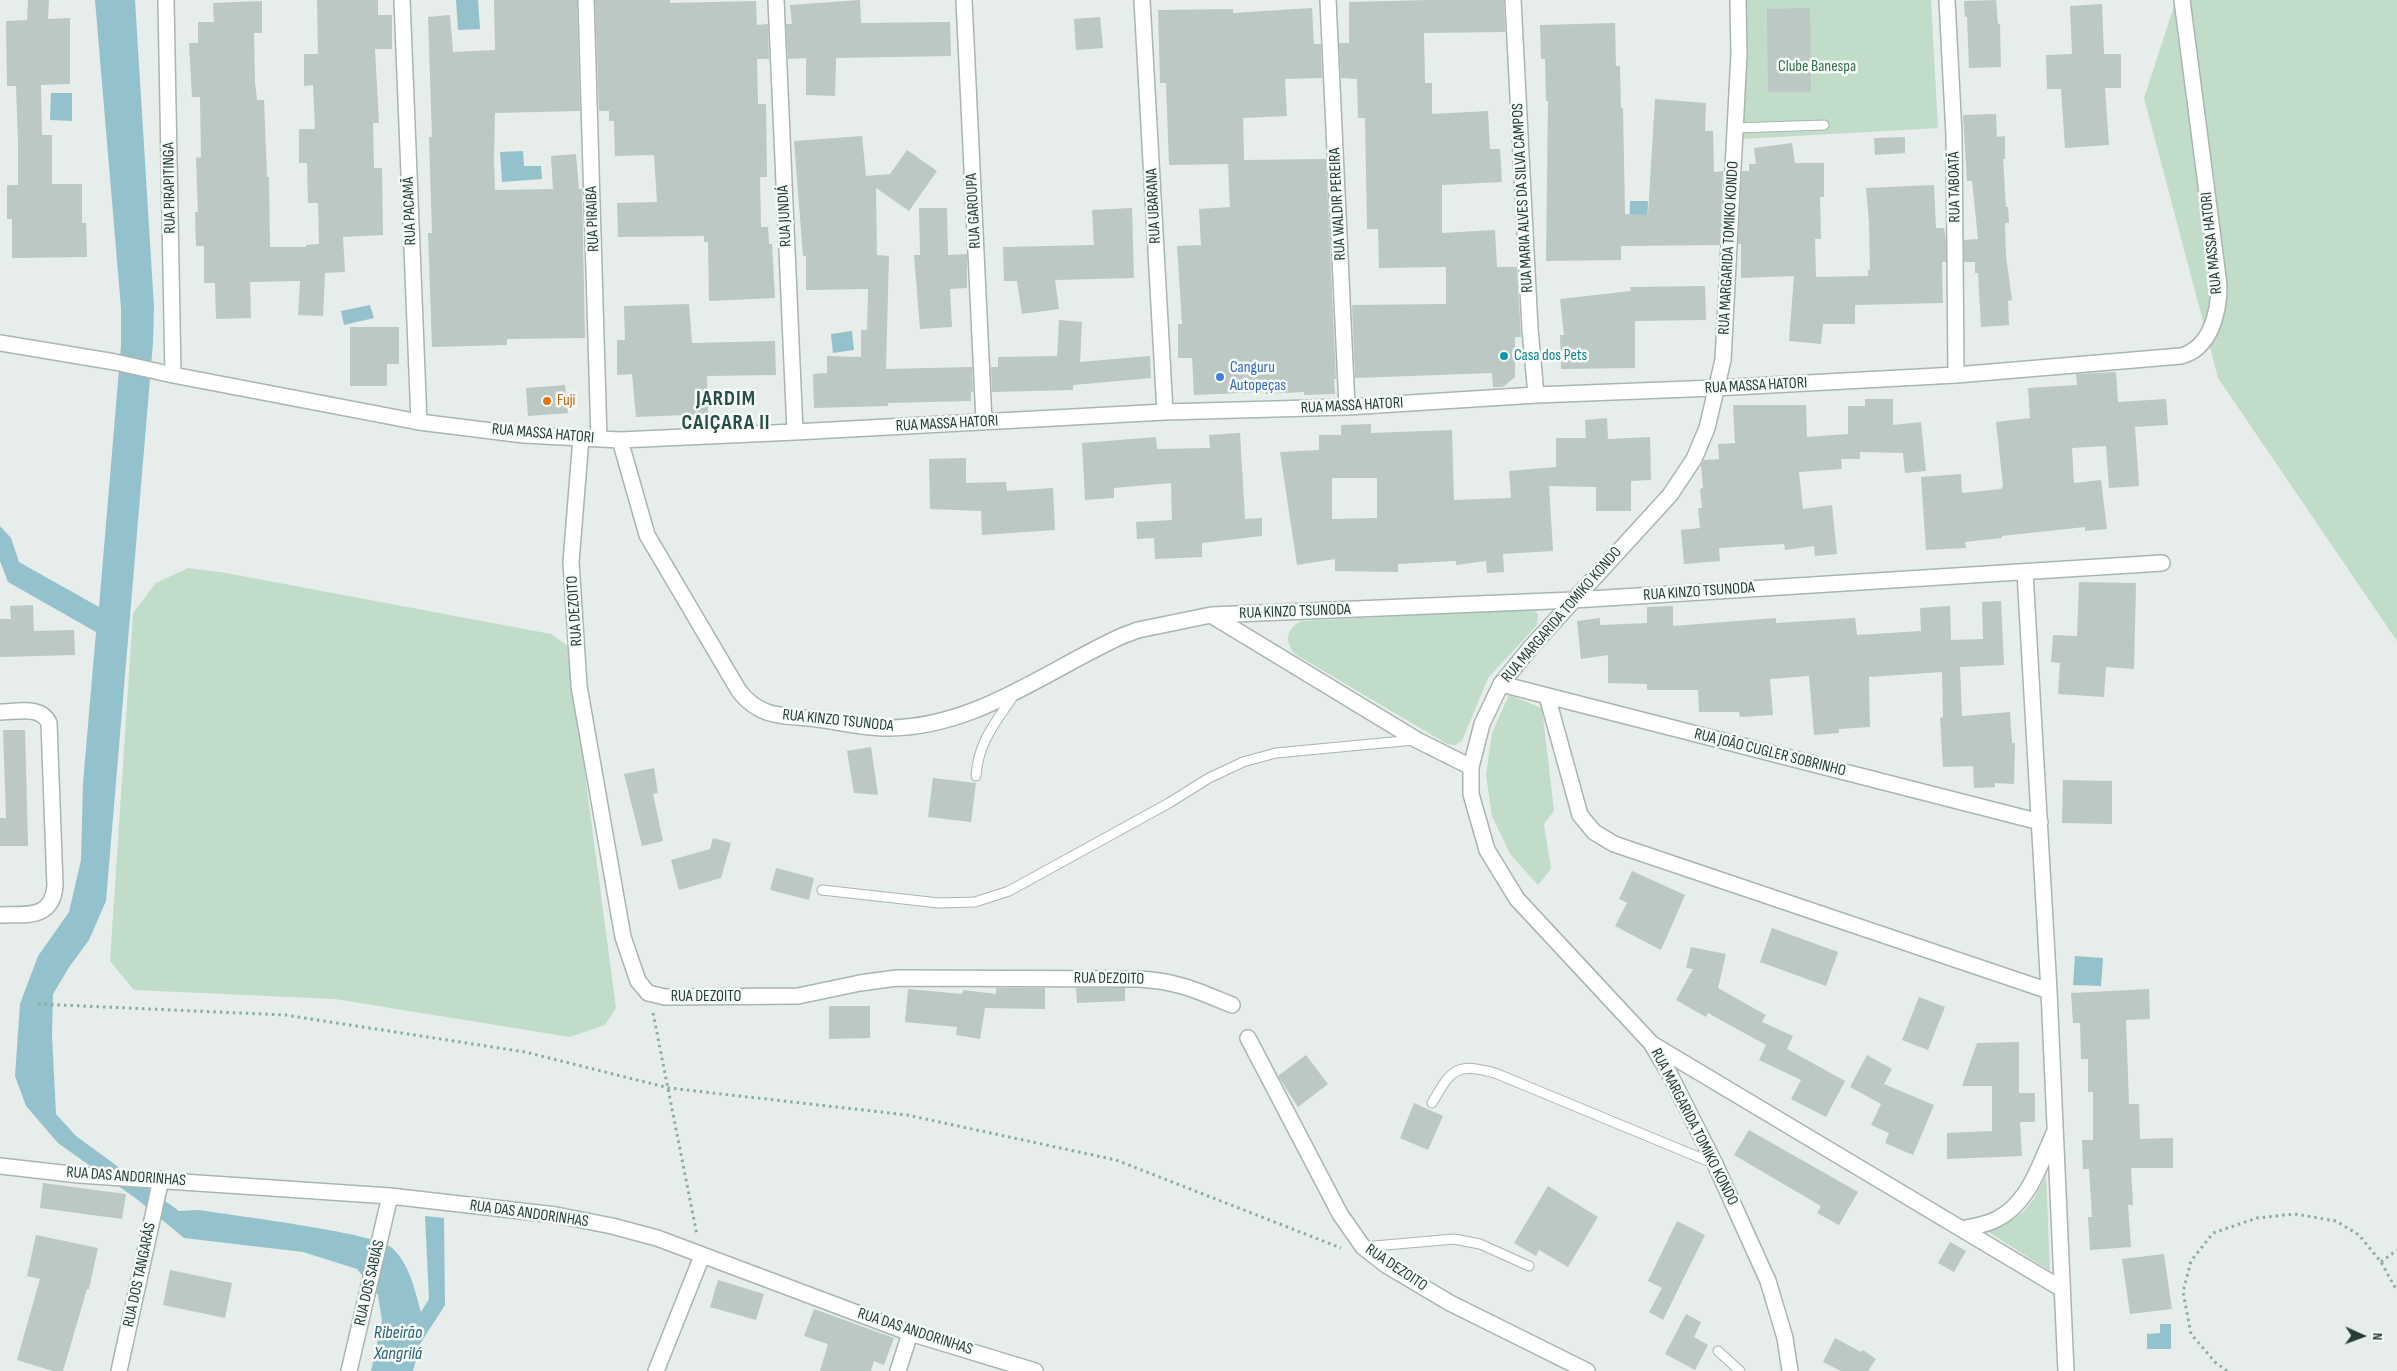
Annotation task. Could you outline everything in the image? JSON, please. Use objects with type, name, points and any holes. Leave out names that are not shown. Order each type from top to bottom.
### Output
[{"type":"street","name":"RUA PIRAPITINGA","points":[[166,0],[173,375]]},
{"type":"street","name":"RUA PACAMÃ","points":[[402,0],[419,422]]},
{"type":"street","name":"RUA PIRAIBA","points":[[586,0],[599,439]]},
{"type":"street","name":"RUA JUNDIÁ","points":[[776,0],[795,432]]},
{"type":"street","name":"RUA GAROUPA","points":[[964,0],[984,421]]},
{"type":"street","name":"RUA UBARANA","points":[[1142,0],[1165,412]]},
{"type":"street","name":"RUA WALDIR PEREIRA","points":[[1328,0],[1347,407]]},
{"type":"street","name":"RUA MARIA ALVES DA SILVA CAMPOS","points":[[1513,0],[1530,329],[1536,395]]},
{"type":"street","name":"RUA MARGARIDA TOMIKO KONDO","points":[[1738,0],[1739,54],[1736,128],[1723,360],[1707,428],[1694,459],[1670,495],[1574,600],[1501,684],[1482,724],[1471,767],[1471,794],[1487,850],[1500,875],[1524,906],[1651,1043],[1669,1073],[1715,1164],[1768,1281],[1785,1338],[1790,1371]]},
{"type":"street","name":"RUA TABOATÃ","points":[[1946,0],[1954,134],[1956,375]]},
{"type":"street","name":"RUA MASSA HATORI","points":[[0,343],[115,362],[173,375],[419,422],[524,435],[620,440],[1165,412],[1347,407],[1536,395],[1715,388],[1956,375],[2181,356],[2189,354],[2198,347],[2211,329],[2218,313],[2219,285],[2182,0]]},
{"type":"street","name":"RUA DEZOITO","points":[[581,438],[572,562],[579,686],[623,937],[638,981],[648,993],[665,998],[798,996],[860,983],[897,978],[1138,979],[1186,985],[1232,1005]]},
{"type":"street","name":"RUA KINZO TSUNODA","points":[[620,440],[647,535],[748,703],[759,711],[887,728],[904,728],[928,724],[983,708],[1122,636],[1146,628],[1211,615],[1574,600],[2162,564]]},
{"type":"street","points":[[2025,572],[2049,991],[2066,1371]]},
{"type":"street","points":[[1211,615],[1417,740],[1471,767]]},
{"type":"street","name":"RUA JOÃO CUGLER SOBRINHO","points":[[1501,684],[2040,822]]},
{"type":"street","points":[[1547,696],[1580,815],[1603,838],[1624,847],[2049,991]]},
{"type":"street","points":[[0,712],[40,712],[46,716],[49,732],[55,886],[52,902],[41,911],[30,914],[0,915]]},
{"type":"street","name":"RUA DEZOITO","points":[[1248,1038],[1340,1214],[1356,1249],[1450,1304],[1587,1371]]},
{"type":"street","points":[[1651,1043],[2062,1289]]},
{"type":"street","points":[[1963,1229],[1996,1220],[2020,1202],[2029,1187],[2055,1130]]},
{"type":"street","name":"RUA DAS ANDORINHAS","points":[[0,1166],[80,1175],[390,1196],[556,1215],[657,1238],[910,1332],[1035,1371]]},
{"type":"street","name":"RUA DOS TANGARÁS","points":[[119,1371],[161,1179]]},
{"type":"street","name":"RUA DOS SABIÁS","points":[[349,1371],[390,1196]]},
{"type":"street","points":[[656,1371],[702,1256]]},
{"type":"street","points":[[898,1371],[910,1332]]},
{"type":"lane","points":[[1736,128],[1824,124]]},
{"type":"lane","points":[[976,776],[977,760],[983,741],[1017,690]]},
{"type":"lane","points":[[822,890],[939,903],[975,902],[1009,891],[1169,803],[1210,778],[1243,762],[1276,753],[1417,740]]},
{"type":"lane","points":[[1432,1103],[1448,1076],[1462,1069],[1476,1068],[1495,1073],[1715,1164]]},
{"type":"lane","points":[[1356,1249],[1454,1239],[1480,1244],[1529,1266]]},
{"type":"lane","points":[[1718,1351],[1740,1371]]},
{"type":"path","points":[[648,993],[702,1256]]},
{"type":"path","points":[[38,1004],[285,1015],[525,1052],[669,1088],[906,1114],[1116,1160],[1356,1249]]},
{"type":"path","points":[[2227,1371],[2215,1362],[2191,1334],[2183,1292],[2191,1261],[2213,1233],[2257,1218],[2295,1214],[2336,1221],[2359,1235],[2381,1262],[2397,1291]]},
{"type":"path","points":[[2381,1262],[2397,1250]]},
{"type":"green space","name":"Clube Banespa","points":[[1745,0],[1931,0],[1938,128],[1742,139],[1747,56]]},
{"type":"green space","points":[[2176,0],[2397,0],[2397,641],[2218,378],[2144,98]]},
{"type":"green space","points":[[188,568],[226,573],[551,634],[568,646],[616,1008],[605,1025],[570,1037],[335,999],[134,990],[110,961],[133,613],[156,583]]},
{"type":"green space","points":[[1533,609],[1538,614],[1537,625],[1488,678],[1462,741],[1455,745],[1447,744],[1295,654],[1291,649],[1288,639],[1288,634],[1293,626],[1303,621]]},
{"type":"green space","points":[[1509,695],[1542,708],[1554,811],[1544,824],[1551,869],[1538,885],[1510,854],[1492,816],[1486,775],[1492,733]]},
{"type":"green space","points":[[2046,1175],[2050,1271],[1987,1231],[2009,1222],[2024,1211],[2035,1196]]},
{"type":"water","name":"Ribeirão Xangrilá","points":[[95,0],[135,0],[154,307],[153,343],[106,901],[89,940],[53,994],[52,1035],[56,1114],[76,1136],[179,1211],[199,1210],[331,1230],[358,1236],[391,1247],[407,1269],[421,1312],[429,1299],[425,1216],[444,1218],[445,1305],[420,1344],[413,1371],[371,1371],[382,1321],[378,1295],[357,1269],[303,1252],[184,1238],[138,1200],[58,1143],[26,1106],[15,1076],[20,1004],[38,956],[69,912],[81,860],[83,783],[96,632],[8,582],[0,561],[0,526],[11,538],[19,562],[99,607],[121,346],[121,308]]},
{"type":"water","points":[[456,0],[478,0],[480,29],[458,30]]},
{"type":"water","points":[[51,93],[72,93],[72,121],[50,120]]},
{"type":"water","points":[[523,151],[524,166],[541,166],[542,179],[502,182],[500,152]]},
{"type":"water","points":[[1630,201],[1648,201],[1647,229],[1629,229]]},
{"type":"water","points":[[370,305],[374,318],[344,325],[341,311]]},
{"type":"water","points":[[852,331],[854,350],[833,353],[831,334]]},
{"type":"water","points":[[2075,956],[2103,958],[2101,986],[2073,985]]},
{"type":"water","points":[[2160,1324],[2171,1324],[2171,1349],[2147,1349],[2147,1334],[2160,1333]]},
{"type":"building","points":[[28,0],[49,0],[48,19],[70,18],[70,84],[41,85],[42,135],[52,135],[52,184],[82,184],[82,223],[86,223],[87,257],[12,258],[12,219],[7,219],[7,185],[18,185],[18,141],[16,86],[7,86],[6,21],[27,20]]},
{"type":"building","points":[[317,0],[378,0],[378,15],[392,15],[392,49],[375,49],[379,123],[373,123],[374,168],[382,168],[383,235],[343,237],[345,272],[325,273],[323,316],[298,315],[300,281],[250,282],[251,318],[216,319],[215,283],[204,283],[204,246],[196,246],[195,212],[198,212],[196,158],[201,157],[200,97],[192,97],[189,43],[198,43],[198,22],[214,22],[213,3],[262,1],[262,33],[254,33],[255,82],[257,100],[264,100],[267,177],[269,177],[270,247],[306,247],[306,245],[319,244],[318,203],[308,203],[307,163],[299,163],[299,129],[315,129],[313,85],[304,86],[304,54],[318,54]]},
{"type":"building","points":[[494,0],[577,0],[580,111],[495,113],[494,161],[495,190],[553,189],[551,156],[576,154],[579,189],[582,189],[585,338],[507,339],[507,345],[432,347],[428,233],[432,233],[429,137],[432,137],[428,17],[450,15],[453,52],[495,50]]},
{"type":"building","points":[[595,0],[670,0],[670,3],[756,1],[757,25],[768,24],[769,59],[757,59],[758,104],[766,104],[767,177],[760,177],[761,227],[768,227],[769,244],[772,244],[775,298],[709,301],[708,242],[704,242],[704,236],[618,237],[617,203],[657,202],[654,155],[615,156],[614,121],[609,121],[609,111],[599,111]]},
{"type":"building","points":[[860,0],[861,23],[950,22],[951,56],[836,58],[835,96],[806,95],[806,58],[788,59],[786,24],[792,24],[790,5]]},
{"type":"building","points":[[1504,0],[1505,32],[1424,33],[1425,83],[1432,83],[1432,114],[1488,111],[1490,149],[1500,149],[1502,182],[1442,185],[1442,233],[1495,230],[1497,267],[1517,267],[1521,337],[1515,337],[1515,377],[1503,387],[1493,387],[1492,373],[1355,378],[1352,305],[1446,304],[1446,267],[1379,268],[1378,229],[1367,229],[1365,118],[1358,118],[1357,79],[1341,78],[1339,43],[1349,43],[1349,2]]},
{"type":"building","points":[[1996,0],[1998,24],[2000,24],[2001,67],[1969,68],[1967,17],[1965,17],[1964,1]]},
{"type":"building","points":[[2102,4],[2104,54],[2121,54],[2121,88],[2105,88],[2109,145],[2065,148],[2061,89],[2047,89],[2046,55],[2072,54],[2070,6]]},
{"type":"building","points":[[1312,8],[1314,44],[1321,44],[1322,78],[1285,79],[1287,116],[1243,118],[1244,160],[1326,159],[1336,379],[1334,379],[1335,394],[1304,395],[1304,392],[1265,394],[1265,392],[1194,395],[1192,358],[1178,358],[1178,324],[1182,324],[1177,246],[1201,245],[1199,209],[1230,207],[1228,164],[1169,165],[1166,83],[1160,83],[1158,10],[1233,9],[1233,13]]},
{"type":"building","points":[[1810,8],[1811,92],[1768,92],[1767,9]]},
{"type":"building","points":[[1100,17],[1103,48],[1076,50],[1074,19]]},
{"type":"building","points":[[1615,23],[1616,66],[1620,66],[1621,108],[1623,108],[1625,214],[1648,215],[1655,99],[1706,103],[1705,131],[1713,131],[1714,172],[1723,171],[1720,245],[1621,246],[1621,260],[1546,261],[1548,101],[1546,101],[1545,59],[1541,59],[1540,25]]},
{"type":"building","points":[[1996,114],[1997,137],[2005,136],[2005,159],[2003,159],[2009,223],[2005,223],[2006,256],[2012,300],[2008,301],[2009,325],[1981,327],[1978,273],[1975,273],[1975,262],[1964,262],[1964,240],[1978,239],[1972,181],[1967,181],[1963,115]]},
{"type":"building","points":[[862,136],[866,176],[890,174],[907,150],[937,171],[909,211],[876,188],[877,255],[889,256],[886,369],[972,367],[973,392],[971,392],[971,401],[888,403],[888,406],[814,408],[813,374],[827,373],[827,356],[861,357],[861,330],[867,330],[868,289],[806,290],[806,256],[803,256],[794,141]]},
{"type":"building","points":[[1905,137],[1905,153],[1875,155],[1874,138]]},
{"type":"building","points":[[1792,143],[1795,163],[1824,163],[1824,197],[1820,197],[1821,239],[1815,239],[1816,277],[1868,276],[1868,270],[1870,270],[1869,222],[1866,188],[1934,185],[1936,228],[1944,228],[1946,241],[1946,262],[1942,262],[1943,303],[1855,305],[1855,324],[1823,324],[1821,344],[1789,341],[1794,276],[1741,278],[1741,244],[1738,244],[1742,171],[1749,171],[1749,164],[1756,164],[1754,148]]},
{"type":"building","points":[[919,208],[947,208],[948,255],[967,254],[967,288],[950,289],[952,327],[920,329],[914,255],[920,255]]},
{"type":"building","points":[[1132,208],[1134,278],[1055,280],[1059,309],[1022,314],[1017,281],[1004,281],[1003,247],[1094,245],[1092,210]]},
{"type":"building","points":[[1705,286],[1706,320],[1635,321],[1635,368],[1561,369],[1560,335],[1564,335],[1560,299],[1631,291],[1630,287]]},
{"type":"building","points":[[689,304],[692,343],[775,341],[776,375],[707,376],[708,414],[636,417],[632,374],[617,375],[617,340],[625,340],[624,306]]},
{"type":"building","points":[[1059,320],[1082,322],[1080,362],[1150,356],[1151,378],[1073,385],[1073,390],[992,392],[991,367],[998,367],[998,357],[1057,356]]},
{"type":"building","points":[[350,327],[399,327],[399,364],[387,364],[387,386],[350,386]]},
{"type":"building","points":[[2116,372],[2118,402],[2166,399],[2168,425],[2135,427],[2139,486],[2109,488],[2106,446],[2072,448],[2074,483],[2101,480],[2107,529],[2085,531],[2085,527],[2002,536],[2002,538],[1965,542],[1966,548],[1926,550],[1921,477],[1961,474],[1962,493],[2001,489],[2003,486],[1996,422],[2030,418],[2028,388],[2077,385],[2076,374]]},
{"type":"building","name":"Fuji","points":[[565,385],[568,413],[528,416],[526,388]]},
{"type":"building","points":[[1865,399],[1893,399],[1893,425],[1921,422],[1926,471],[1905,473],[1903,453],[1860,452],[1860,459],[1841,459],[1842,469],[1799,472],[1803,509],[1832,505],[1837,554],[1815,556],[1814,546],[1785,550],[1784,544],[1719,548],[1720,561],[1684,564],[1681,530],[1700,528],[1698,508],[1702,508],[1700,489],[1703,488],[1701,465],[1704,460],[1719,459],[1718,444],[1735,443],[1733,405],[1806,405],[1807,437],[1848,434],[1848,406],[1865,406]]},
{"type":"building","points":[[1607,418],[1608,439],[1650,437],[1651,480],[1631,481],[1631,511],[1596,511],[1596,487],[1549,486],[1553,551],[1503,554],[1504,572],[1487,573],[1486,561],[1456,565],[1456,561],[1398,564],[1398,572],[1335,571],[1335,559],[1297,565],[1280,452],[1319,450],[1319,435],[1341,435],[1341,425],[1371,424],[1371,433],[1452,430],[1454,500],[1511,498],[1509,471],[1556,467],[1556,438],[1586,438],[1585,420]],"holes":[[[1332,478],[1377,478],[1377,518],[1332,519]]]},
{"type":"building","points":[[1240,433],[1245,519],[1262,518],[1262,536],[1202,543],[1202,557],[1155,559],[1154,538],[1137,539],[1136,522],[1172,520],[1171,483],[1114,488],[1114,498],[1085,500],[1082,443],[1156,437],[1157,449],[1210,448],[1209,435]]},
{"type":"building","points":[[966,458],[966,483],[1006,482],[1007,491],[1053,488],[1055,530],[982,535],[981,511],[930,509],[929,459]]},
{"type":"building","points":[[2079,582],[2136,583],[2134,669],[2106,667],[2104,697],[2058,694],[2060,663],[2051,662],[2053,635],[2077,636]]},
{"type":"building","points":[[2001,601],[2004,665],[1960,667],[1962,716],[2010,712],[2012,743],[2015,743],[2014,784],[1995,783],[1995,787],[1974,788],[1973,766],[1943,767],[1940,718],[1943,717],[1942,672],[1869,677],[1870,727],[1839,729],[1839,733],[1814,735],[1809,676],[1770,679],[1773,715],[1740,717],[1739,712],[1699,712],[1698,690],[1647,690],[1647,684],[1608,683],[1608,655],[1581,659],[1577,621],[1600,618],[1600,625],[1647,623],[1647,607],[1673,606],[1673,626],[1776,618],[1776,623],[1855,618],[1857,635],[1921,631],[1920,608],[1950,606],[1951,640],[1983,639],[1982,602]]},
{"type":"building","points":[[33,605],[34,631],[74,630],[75,655],[0,657],[0,619],[11,619],[10,606]]},
{"type":"building","points":[[3,730],[25,730],[28,846],[0,846],[0,818],[6,818]]},
{"type":"building","points":[[871,747],[878,795],[854,793],[847,751]]},
{"type":"building","points":[[654,768],[658,793],[653,794],[663,841],[642,846],[624,774]]},
{"type":"building","points":[[933,778],[976,783],[971,822],[928,817]]},
{"type":"building","points":[[2063,780],[2112,781],[2112,824],[2062,823]]},
{"type":"building","points":[[713,838],[731,843],[721,878],[679,890],[671,860],[710,849]]},
{"type":"building","points":[[776,868],[814,878],[809,900],[770,890]]},
{"type":"building","points":[[1632,871],[1685,895],[1661,950],[1615,926],[1627,903],[1619,899]]},
{"type":"building","points":[[1772,928],[1838,952],[1826,986],[1760,962]]},
{"type":"building","points":[[1691,947],[1726,954],[1718,988],[1766,1015],[1762,1022],[1793,1036],[1787,1049],[1845,1081],[1826,1117],[1791,1099],[1801,1080],[1759,1060],[1766,1045],[1708,1013],[1706,1017],[1676,1000],[1693,969],[1686,968]]},
{"type":"building","points":[[996,988],[1045,988],[1045,1009],[985,1008],[980,1039],[956,1035],[957,1027],[905,1022],[908,989],[962,994],[963,990],[996,994]]},
{"type":"building","points":[[1076,988],[1125,988],[1125,1001],[1077,1003]]},
{"type":"building","points":[[2149,989],[2150,1019],[2126,1020],[2129,1104],[2139,1104],[2140,1139],[2173,1138],[2173,1168],[2131,1168],[2133,1205],[2128,1205],[2131,1247],[2090,1250],[2088,1217],[2092,1217],[2089,1169],[2083,1169],[2082,1140],[2093,1140],[2093,1092],[2088,1092],[2088,1059],[2081,1059],[2080,1023],[2073,1023],[2071,993]]},
{"type":"building","points":[[1919,997],[1945,1007],[1928,1050],[1902,1040]]},
{"type":"building","points":[[829,1006],[870,1006],[870,1038],[829,1039]]},
{"type":"building","points":[[2019,1042],[2019,1093],[2035,1093],[2035,1122],[2020,1122],[2022,1156],[1947,1159],[1947,1133],[1992,1131],[1992,1086],[1962,1086],[1977,1043]]},
{"type":"building","points":[[1306,1055],[1328,1084],[1298,1107],[1278,1076]]},
{"type":"building","points":[[1867,1055],[1892,1069],[1884,1084],[1934,1105],[1913,1155],[1885,1143],[1889,1133],[1871,1125],[1881,1104],[1850,1087]]},
{"type":"building","points":[[1414,1103],[1443,1116],[1428,1150],[1400,1138]]},
{"type":"building","points":[[1749,1130],[1858,1192],[1839,1225],[1817,1213],[1821,1206],[1734,1155]]},
{"type":"building","points":[[43,1183],[126,1194],[122,1219],[40,1208]]},
{"type":"building","points":[[1548,1186],[1598,1217],[1568,1267],[1539,1250],[1536,1256],[1514,1243]]},
{"type":"building","points":[[1677,1221],[1705,1235],[1663,1320],[1649,1312],[1662,1288],[1648,1281]]},
{"type":"building","points":[[36,1235],[98,1248],[89,1289],[87,1289],[63,1371],[53,1371],[17,1360],[40,1279],[27,1276]]},
{"type":"building","points":[[1950,1242],[1966,1251],[1954,1272],[1938,1263]]},
{"type":"building","points":[[2164,1254],[2172,1309],[2130,1314],[2122,1259]]},
{"type":"building","points":[[170,1270],[232,1283],[225,1318],[163,1305]]},
{"type":"building","points":[[718,1280],[764,1294],[756,1320],[710,1307]]},
{"type":"building","points":[[814,1309],[894,1338],[884,1365],[874,1361],[871,1371],[820,1371],[828,1344],[804,1336]]},
{"type":"building","points":[[1686,1314],[1701,1322],[1694,1337],[1708,1345],[1695,1370],[1665,1354]]},
{"type":"building","points":[[1835,1338],[1861,1352],[1863,1350],[1876,1359],[1868,1371],[1841,1371],[1823,1362]]},
{"type":"place","name":"Casa dos Pets","points":[[1504,356]]},
{"type":"place","name":"Canguru Autopeças","points":[[1220,377]]},
{"type":"place","name":"Fuji","points":[[547,401]]},
{"type":"district","name":"JARDIM CAIÇARA II","points":[[726,412]]}]
